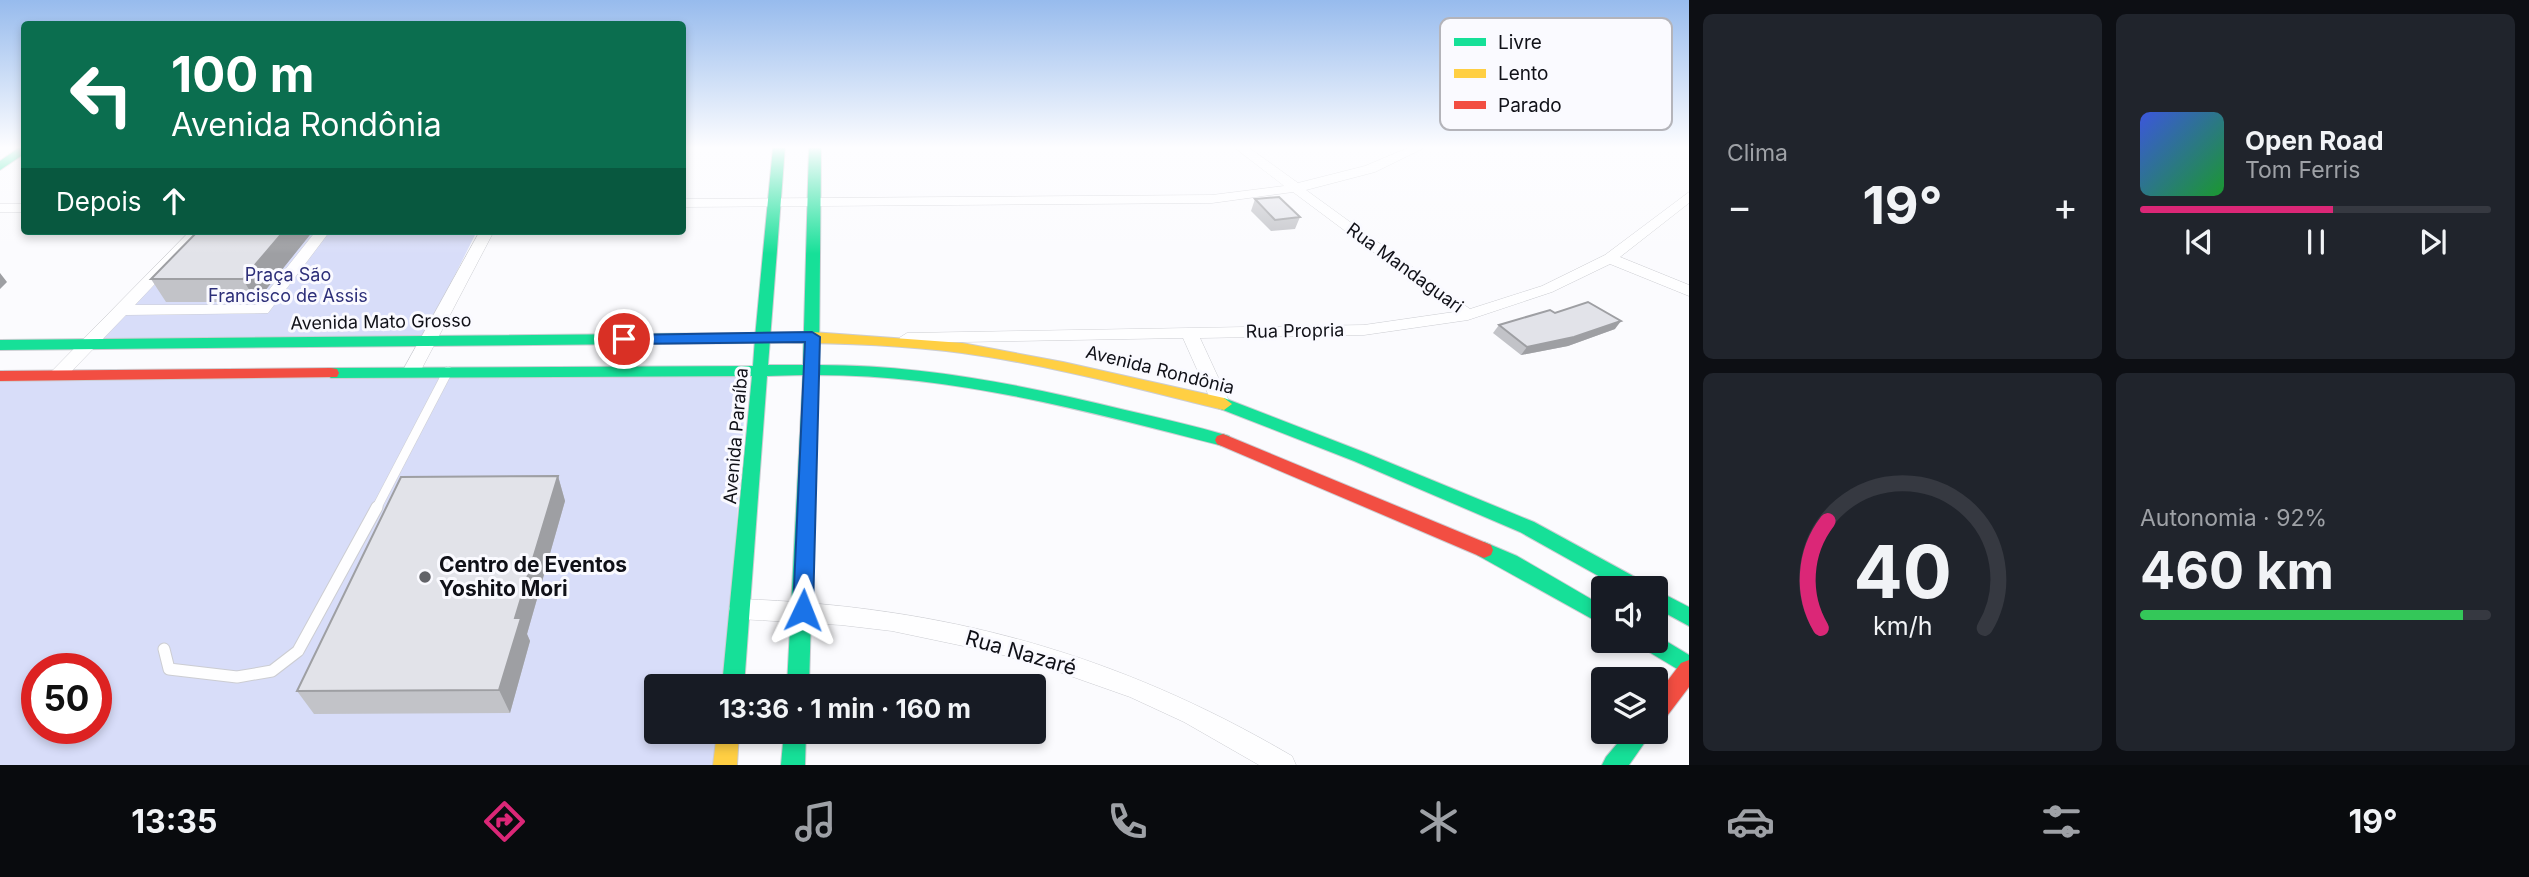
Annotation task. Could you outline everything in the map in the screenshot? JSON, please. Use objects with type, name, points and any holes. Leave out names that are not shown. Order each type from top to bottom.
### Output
[{"type":"main road","name":"Avenida Paraíba","points":[[734,674],[776,183]]},
{"type":"main road","points":[[799,674],[816,183]]},
{"type":"main road","name":"Avenida Rondônia","points":[[763,338],[867,339],[962,348],[1063,367],[1221,403],[1360,457],[1527,527],[1615,576]]},
{"type":"main road","name":"Avenida Mato Grosso","points":[[0,345],[763,338]]},
{"type":"main road","points":[[0,376],[811,369],[864,370],[955,379],[1055,398],[1211,435],[1346,490],[1510,562],[1591,609]]},
{"type":"main road","points":[[1668,605],[1689,617]]},
{"type":"main road","points":[[1666,653],[1689,668],[1668,697]]},
{"type":"main road","points":[[725,765],[727,744]]},
{"type":"main road","points":[[793,765],[794,744]]},
{"type":"main road","points":[[1614,765],[1631,744]]},
{"type":"street","name":"Rua Mandaguari","points":[[1289,183],[1468,315]]},
{"type":"street","points":[[686,203],[1212,199],[1298,189],[1322,183]]},
{"type":"street","name":"Rua Propria","points":[[867,339],[1364,330],[1468,315],[1547,289],[1610,258],[1689,196]]},
{"type":"street","points":[[0,208],[21,208]]},
{"type":"street","points":[[58,375],[194,235]]},
{"type":"street","points":[[119,310],[262,310],[320,235]]},
{"type":"street","points":[[411,372],[485,235]]},
{"type":"street","points":[[1610,258],[1689,291]]},
{"type":"street","points":[[1189,333],[1221,403]]},
{"type":"street","name":"Rua Nazaré","points":[[740,609],[803,610],[908,623],[1022,650],[1139,689],[1283,765]]},
{"type":"lane","points":[[164,649],[169,669],[237,677],[272,670],[298,651],[404,458],[448,371]]},
{"type":"green space","name":"Praça São Francisco de Assis","points":[[199,235],[475,235],[424,337],[99,339]]},
{"type":"green space","points":[[747,373],[724,674],[644,674],[644,744],[717,744],[714,765],[0,765],[0,381]]},
{"type":"building","points":[[1279,197],[1300,217],[1275,220],[1255,199]]},
{"type":"building","points":[[194,235],[281,235],[243,279],[151,279]]},
{"type":"building","points":[[1588,302],[1621,321],[1574,337],[1527,347],[1499,325],[1550,310],[1555,313]]},
{"type":"building","points":[[558,476],[515,618],[521,618],[499,690],[297,691],[401,477]]},
{"type":"traffic: fast","points":[[734,674],[776,183]]},
{"type":"traffic: fast","points":[[798,674],[812,337],[814,183]]},
{"type":"traffic: fast","points":[[0,345],[748,338]]},
{"type":"traffic: fast","points":[[331,373],[864,370],[955,379],[1055,398],[1223,440]]},
{"type":"traffic: fast","points":[[1224,404],[1527,527],[1615,576]]},
{"type":"traffic: fast","points":[[1484,550],[1591,609]]},
{"type":"traffic: fast","points":[[1668,605],[1689,617]]},
{"type":"traffic: fast","points":[[1668,653],[1689,666]]},
{"type":"traffic: fast","points":[[793,765],[794,744]]},
{"type":"traffic: fast","points":[[1614,765],[1631,744]]},
{"type":"traffic: slow","points":[[748,338],[812,337],[962,348],[1063,367],[1224,404]]},
{"type":"traffic: slow","points":[[725,765],[727,744]]},
{"type":"traffic: jam","points":[[0,376],[331,373]]},
{"type":"traffic: jam","points":[[1223,440],[1484,550]]},
{"type":"traffic: jam","points":[[1668,697],[1689,670]]},
{"type":"place","name":"Centro de Eventos Yoshito Mori","points":[[425,577]]},
{"type":"route","points":[[624,339],[812,337],[803,610]]}]
